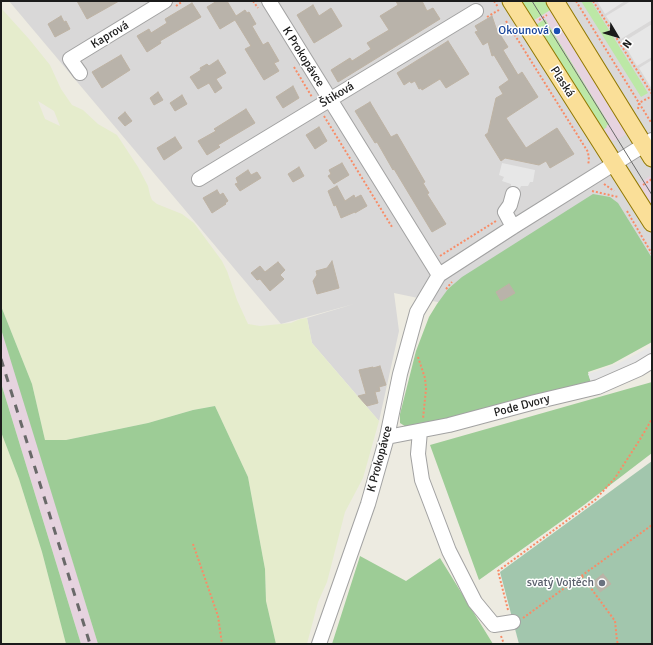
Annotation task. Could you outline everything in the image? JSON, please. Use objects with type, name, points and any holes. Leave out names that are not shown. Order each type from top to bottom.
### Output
[{"type":"main road","name":"Plaská","points":[[505,5],[614,163],[652,223]]},
{"type":"main road","points":[[553,7],[649,147]]},
{"type":"street","name":"Kaprová","points":[[80,73],[70,59],[165,1]]},
{"type":"street","name":"K Prokopávce","points":[[269,1],[439,275]]},
{"type":"street","name":"Štiková","points":[[199,179],[330,100],[480,15]]},
{"type":"street","points":[[614,163],[649,147]]},
{"type":"street","name":"K Prokopávce","points":[[319,644],[368,504],[387,437],[400,374],[417,312],[439,275],[510,221],[614,163]]},
{"type":"street","points":[[510,221],[505,212],[510,205],[513,194]]},
{"type":"street","name":"Pode Dvory","points":[[387,437],[449,425],[598,387],[639,369],[652,361]]},
{"type":"street","points":[[420,431],[418,454],[422,480],[449,551],[474,602],[494,625],[512,623]]},
{"type":"path","points":[[494,1],[505,5]]},
{"type":"path","points":[[576,1],[652,124]]},
{"type":"path","points":[[594,1],[652,95],[639,103]]},
{"type":"path","points":[[480,15],[505,5]]},
{"type":"path","points":[[535,23],[553,7]]},
{"type":"path","points":[[503,16],[588,152],[589,160],[587,167]]},
{"type":"path","points":[[602,183],[614,191],[621,200]]},
{"type":"path","points":[[596,187],[590,191],[618,197]]},
{"type":"path","points":[[624,207],[652,254]]},
{"type":"path","points":[[435,255],[440,256],[510,221]]},
{"type":"path","points":[[445,290],[453,281]]},
{"type":"path","points":[[418,357],[425,378],[426,389],[420,431]]},
{"type":"path","points":[[652,419],[615,478],[595,500],[498,571],[512,623],[527,616],[652,525]]},
{"type":"path","points":[[193,544],[218,616],[222,644]]},
{"type":"path","points":[[582,576],[615,621],[618,644]]},
{"type":"shaded area","points":[[9,1],[652,1],[652,269],[447,304],[394,293],[399,331],[379,421],[312,343],[307,318],[354,304],[281,324]]},
{"type":"shaded area","points":[[547,1],[627,131],[625,135],[615,141],[610,140],[534,26],[526,3]]},
{"type":"shaded area","points":[[597,1],[625,1],[605,14]]},
{"type":"shaded area","points":[[631,1],[652,1],[652,20],[621,39],[606,16]]},
{"type":"shaded area","points":[[652,24],[652,57],[637,66],[623,42]]},
{"type":"shaded area","points":[[652,60],[652,89],[639,68]]},
{"type":"shaded area","points":[[502,163],[535,170],[533,182],[530,182],[528,186],[521,186],[518,192],[510,196],[511,184],[502,181],[504,177],[499,175]]},
{"type":"shaded area","points":[[650,176],[652,179],[652,206],[638,184]]},
{"type":"shaded area","points":[[1,329],[10,354],[98,644],[81,644],[1,383]]},
{"type":"shaded area","points":[[652,346],[652,355],[621,372],[591,382],[588,374],[617,364]]},
{"type":"green space","points":[[519,1],[548,1],[552,9],[531,22]]},
{"type":"green space","points":[[581,1],[591,1],[648,93],[641,97]]},
{"type":"green space","points":[[1,8],[50,65],[61,89],[72,105],[83,110],[98,124],[117,135],[138,167],[148,186],[152,200],[157,204],[182,214],[194,223],[222,261],[248,324],[260,326],[291,323],[307,318],[312,343],[379,421],[363,478],[345,512],[327,582],[318,602],[307,644],[276,644],[266,601],[265,569],[248,477],[215,406],[193,410],[148,423],[66,440],[45,440],[32,384],[1,306]],"holes":[[[38,101],[54,111],[60,126],[45,119]]]},
{"type":"green space","points":[[545,19],[609,124],[603,130],[534,26]]},
{"type":"green space","points":[[593,194],[610,197],[618,203],[652,258],[652,342],[612,364],[588,372],[591,383],[408,428],[400,423],[400,414],[416,351],[429,317],[448,289],[462,277]]},
{"type":"green space","points":[[1,306],[32,384],[45,440],[66,440],[148,423],[193,410],[215,406],[248,477],[265,569],[266,601],[276,644],[98,644],[1,329]]},
{"type":"green space","points":[[652,382],[652,453],[584,505],[479,580],[430,445]]},
{"type":"green space","points":[[1,383],[81,644],[66,644],[42,552],[19,479],[1,432]]},
{"type":"green space","points":[[1,432],[19,479],[42,552],[66,644],[1,644]]},
{"type":"green space","points":[[652,461],[652,644],[519,644],[500,572]]},
{"type":"green space","points":[[360,556],[406,581],[440,558],[493,644],[332,644]]},
{"type":"building","points":[[77,1],[119,1],[87,19]]},
{"type":"building","points":[[217,1],[227,1],[236,16],[245,10],[247,13],[249,12],[256,24],[252,26],[263,45],[268,42],[279,61],[274,63],[279,71],[264,80],[245,49],[251,46],[235,20],[220,29],[207,7]]},
{"type":"building","points":[[396,1],[422,1],[427,11],[433,8],[440,19],[338,82],[331,70],[350,58],[352,61],[371,49],[367,43],[389,30],[380,16],[398,5]]},
{"type":"building","points":[[192,3],[201,17],[160,41],[161,43],[147,52],[137,36],[149,29],[151,33],[167,23],[165,19]]},
{"type":"building","points":[[313,5],[319,16],[331,8],[342,26],[314,43],[297,15]]},
{"type":"building","points":[[61,16],[64,22],[66,21],[70,29],[55,37],[48,24]]},
{"type":"building","points":[[492,16],[496,28],[508,47],[503,50],[518,75],[522,72],[538,97],[506,118],[526,148],[557,128],[574,154],[550,168],[546,161],[539,165],[505,158],[501,161],[485,135],[488,133],[496,98],[503,94],[499,87],[509,80],[494,55],[492,56],[488,42],[483,45],[475,32],[478,31],[475,26]]},
{"type":"building","points":[[448,41],[469,74],[446,88],[440,79],[422,90],[421,88],[419,89],[415,81],[411,83],[410,81],[404,85],[397,73]]},
{"type":"building","points":[[121,55],[130,70],[102,88],[92,72]]},
{"type":"building","points":[[218,60],[226,73],[216,79],[222,88],[215,93],[209,83],[198,89],[190,77],[201,70],[200,68],[207,64],[209,66]]},
{"type":"building","points":[[293,86],[299,98],[283,108],[276,97]]},
{"type":"building","points":[[158,92],[163,100],[154,105],[150,98]]},
{"type":"building","points":[[182,95],[187,104],[175,111],[170,103]]},
{"type":"building","points":[[370,102],[391,137],[397,134],[425,182],[423,183],[429,193],[427,194],[446,224],[432,232],[377,142],[375,143],[355,111]]},
{"type":"building","points":[[246,109],[255,123],[218,145],[220,147],[207,155],[198,141],[216,131],[214,129]]},
{"type":"building","points":[[125,112],[132,121],[125,126],[118,118]]},
{"type":"building","points":[[319,127],[327,141],[315,149],[306,135]]},
{"type":"building","points":[[175,137],[182,148],[164,160],[157,148]]},
{"type":"building","points":[[342,163],[349,175],[334,184],[328,176],[331,174],[329,170]]},
{"type":"building","points":[[299,167],[304,176],[293,182],[288,174]]},
{"type":"building","points":[[248,170],[251,175],[257,172],[261,178],[240,191],[235,184],[238,183],[236,178]]},
{"type":"building","points":[[337,186],[345,201],[354,195],[355,198],[361,195],[367,206],[355,213],[341,218],[328,191]]},
{"type":"building","points":[[217,190],[220,195],[223,193],[228,201],[212,213],[203,198]]},
{"type":"building","points":[[332,261],[339,288],[317,294],[313,281],[317,275],[316,271],[327,268]]},
{"type":"building","points":[[278,262],[285,270],[280,275],[284,279],[270,291],[260,279],[257,280],[251,273],[260,266],[265,272]]},
{"type":"building","points":[[509,284],[515,293],[501,301],[496,292]]},
{"type":"building","points":[[380,366],[386,385],[379,387],[380,391],[375,392],[378,403],[367,406],[358,396],[366,394],[359,370]]},
{"type":"building","name":"svatý Vojtěch","points":[[603,574],[611,584],[600,592],[593,582]]},
{"type":"tram line","points":[[532,1],[652,195]]},
{"type":"railway","points":[[1,359],[90,644]]},
{"type":"place","name":"Okounová","points":[[557,31]]},
{"type":"place","name":"svatý Vojtěch","points":[[602,583]]}]
